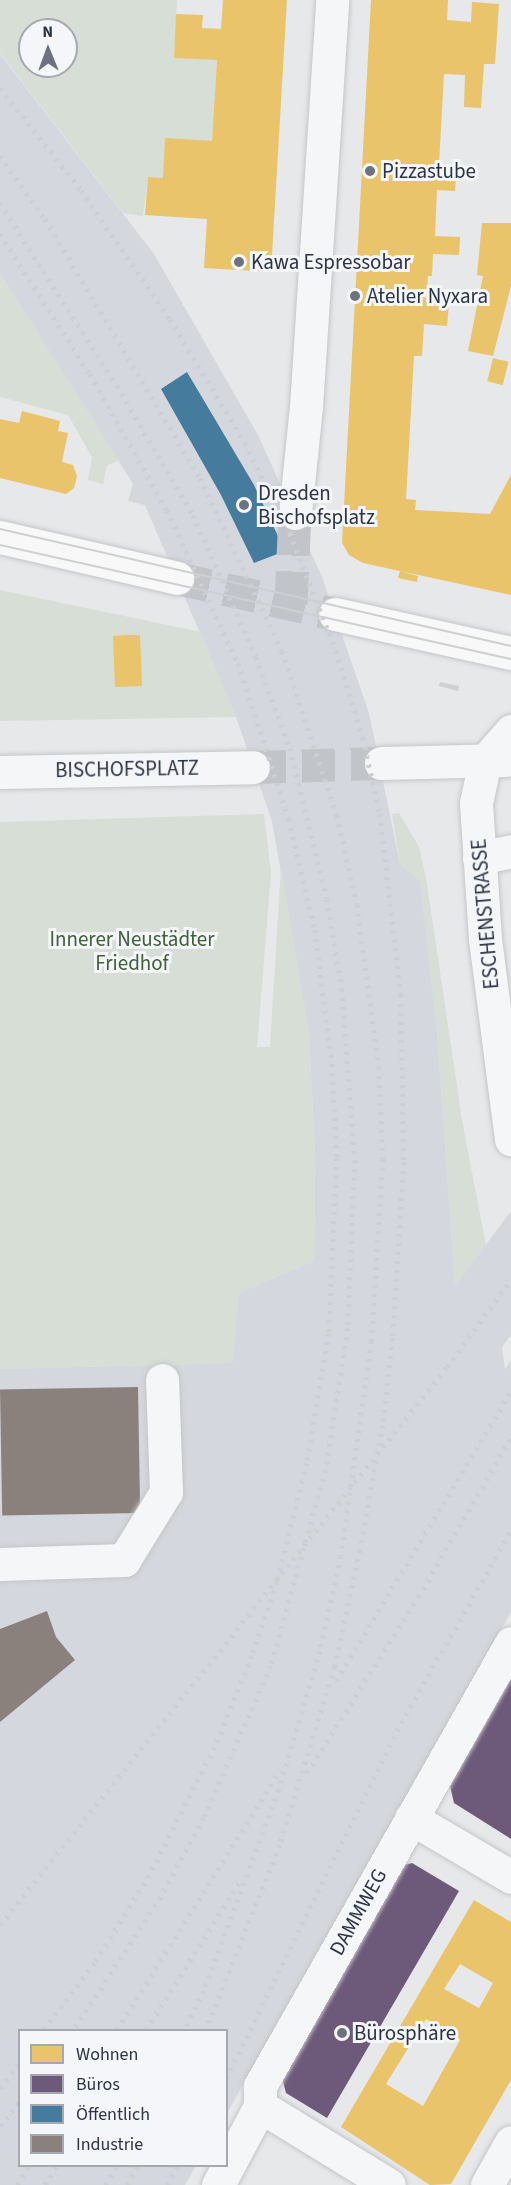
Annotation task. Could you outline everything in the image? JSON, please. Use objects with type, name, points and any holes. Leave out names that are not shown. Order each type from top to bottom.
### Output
[{"type":"main road","points":[[0,537],[177,578]]},
{"type":"main road","points":[[335,614],[511,653]]},
{"type":"street","points":[[295,513],[306,407],[332,0]]},
{"type":"street","points":[[381,763],[498,761],[511,731]]},
{"type":"street","name":"ESCHENSTRASSE","points":[[498,761],[476,803],[485,939],[511,1139]]},
{"type":"street","name":"BISCHOFSPLATZ","points":[[0,772],[253,766]]},
{"type":"street","points":[[480,858],[511,851]]},
{"type":"street","points":[[0,1564],[124,1560],[166,1492],[162,1380]]},
{"type":"street","name":"DAMMWEG","points":[[228,2166],[260,2106],[260,2086],[511,1643]]},
{"type":"street","points":[[411,1818],[511,1877]]},
{"type":"street","points":[[260,2106],[389,2185]]},
{"type":"street","points":[[486,2185],[511,2142]]},
{"type":"street","name":"DAMMWEG","points":[[218,2185],[228,2167]]},
{"type":"shaded area","points":[[0,54],[154,254],[259,437],[322,577],[369,713],[400,864],[420,880],[437,1031],[455,1286],[511,1211],[511,1335],[502,1347],[505,1369],[511,1360],[511,1612],[228,2111],[228,2029],[18,2029],[18,2167],[195,2167],[185,2185],[0,2185],[0,1369],[232,1363],[239,1293],[314,1261],[315,1155],[309,1033],[272,821],[236,717],[145,505],[128,501],[133,484],[0,273]]},
{"type":"green space","points":[[0,0],[177,0],[174,57],[217,60],[212,141],[163,178],[148,177],[143,216],[123,213],[19,78],[78,78],[78,18],[18,18],[18,76],[0,53]]},
{"type":"green space","points":[[0,273],[119,460],[107,466],[103,484],[88,480],[92,457],[68,415],[0,397]]},
{"type":"green space","points":[[0,590],[201,632],[236,717],[0,721]]},
{"type":"green space","points":[[399,813],[419,847],[426,878],[463,1126],[486,1245],[455,1286],[437,1031],[420,880],[400,864],[392,814]]},
{"type":"green space","name":"Innerer Neustädter Friedhof","points":[[264,814],[271,873],[257,1047],[270,1047],[281,867],[309,1033],[315,1155],[314,1261],[239,1293],[232,1363],[0,1369],[0,822]]},
{"type":"building: Wohnen","points":[[223,0],[287,0],[271,272],[204,268],[207,219],[145,215],[148,177],[163,178],[165,138],[212,141],[217,60],[174,58],[176,14],[203,15],[202,28],[221,29]]},
{"type":"building: Wohnen","points":[[371,0],[448,0],[447,20],[471,22],[472,2],[499,4],[495,64],[484,64],[481,108],[464,107],[465,75],[444,74],[439,164],[457,165],[455,191],[437,190],[435,236],[460,237],[459,255],[433,254],[432,276],[428,276],[426,303],[449,304],[447,326],[424,324],[422,356],[414,356],[406,499],[416,500],[415,510],[490,514],[511,475],[511,595],[363,563],[349,555],[342,543]]},
{"type":"building: Wohnen","points":[[482,223],[511,223],[511,286],[493,356],[468,351],[483,276],[477,275]]},
{"type":"building: Wohnen","points":[[493,358],[509,362],[503,385],[487,381]]},
{"type":"building: Wohnen","points":[[22,411],[60,421],[58,431],[68,433],[62,462],[73,465],[77,476],[74,488],[66,494],[0,478],[0,419],[19,423]]},
{"type":"building: Wohnen","points":[[400,571],[418,576],[417,582],[398,578]]},
{"type":"building: Wohnen","points":[[140,635],[142,686],[115,687],[113,636]]},
{"type":"building: Wohnen","points":[[474,1900],[511,1922],[511,2080],[451,2184],[430,2185],[341,2127]],"holes":[[[460,1964],[493,1983],[479,2008],[444,1989]],[[426,2019],[460,2040],[423,2106],[386,2084]]]},
{"type":"building: Büros","points":[[511,1679],[511,1839],[454,1803],[450,1786]]},
{"type":"building: Büros","name":"Bürosphäre","points":[[412,1863],[459,1891],[327,2118],[286,2093],[282,2078],[404,1865]]},
{"type":"building: Öffentlich","points":[[187,372],[254,485],[285,551],[254,563],[221,495],[161,389]]},
{"type":"building: Industrie","points":[[138,1387],[140,1513],[2,1515],[0,1389]]},
{"type":"building: Industrie","points":[[47,1611],[56,1637],[75,1660],[0,1722],[0,1629]]},
{"type":"building: Sonstige","points":[[440,682],[459,686],[458,691],[439,686]]},
{"type":"tunnel","points":[[291,604],[295,513]]},
{"type":"tunnel","points":[[177,578],[335,614]]},
{"type":"tunnel","points":[[253,767],[381,763]]},
{"type":"tram line","points":[[0,529],[511,646]]},
{"type":"tram line","points":[[0,545],[511,659]]},
{"type":"railway","points":[[0,88],[81,190],[170,319],[245,443],[290,533],[339,659],[363,738],[380,814],[401,995],[404,1162],[393,1338],[383,1425],[360,1550],[335,1667],[280,1845],[206,2029]]},
{"type":"railway","points":[[0,156],[45,219],[200,478],[282,651],[337,815],[357,905],[379,1067],[383,1159],[372,1341],[341,1556],[320,1651],[279,1790],[204,1991],[185,2029]]},
{"type":"railway","points":[[0,203],[117,386],[193,515],[256,657],[290,748],[327,899],[342,989],[355,1160],[348,1328],[326,1470],[271,1666],[204,1818],[161,1897],[75,2029]]},
{"type":"railway","points":[[0,234],[90,374],[167,510],[238,663],[289,819],[315,930],[332,1064],[337,1158],[329,1333],[307,1463],[277,1582],[252,1656],[215,1747],[145,1883],[95,1963],[45,2029]]},
{"type":"railway","points":[[0,1925],[447,1367],[511,1280]]},
{"type":"railway","points":[[336,1681],[511,1391]]},
{"type":"railway","points":[[307,1773],[418,1597],[511,1437]]},
{"type":"railway","points":[[228,2074],[401,1723],[511,1530]]},
{"type":"railway","points":[[118,2029],[280,1770]]},
{"type":"railway","points":[[147,2029],[241,1880]]},
{"type":"railway","points":[[0,2088],[18,2066]]},
{"type":"railway","points":[[0,2126],[18,2104]]},
{"type":"railway","points":[[17,2185],[29,2167]]},
{"type":"railway","points":[[45,2185],[56,2167]]},
{"type":"railway","points":[[105,2185],[116,2167]]},
{"type":"railway","points":[[127,2185],[137,2167]]},
{"type":"railway","points":[[167,2185],[177,2167]]},
{"type":"place","name":"Pizzastube","points":[[370,171]]},
{"type":"place","name":"Kawa Espressobar","points":[[239,262]]},
{"type":"place","name":"Atelier Nyxara","points":[[355,296]]},
{"type":"place","name":"Dresden Bischofsplatz","points":[[244,505]]},
{"type":"place","name":"Bürosphäre","points":[[342,2033]]}]
